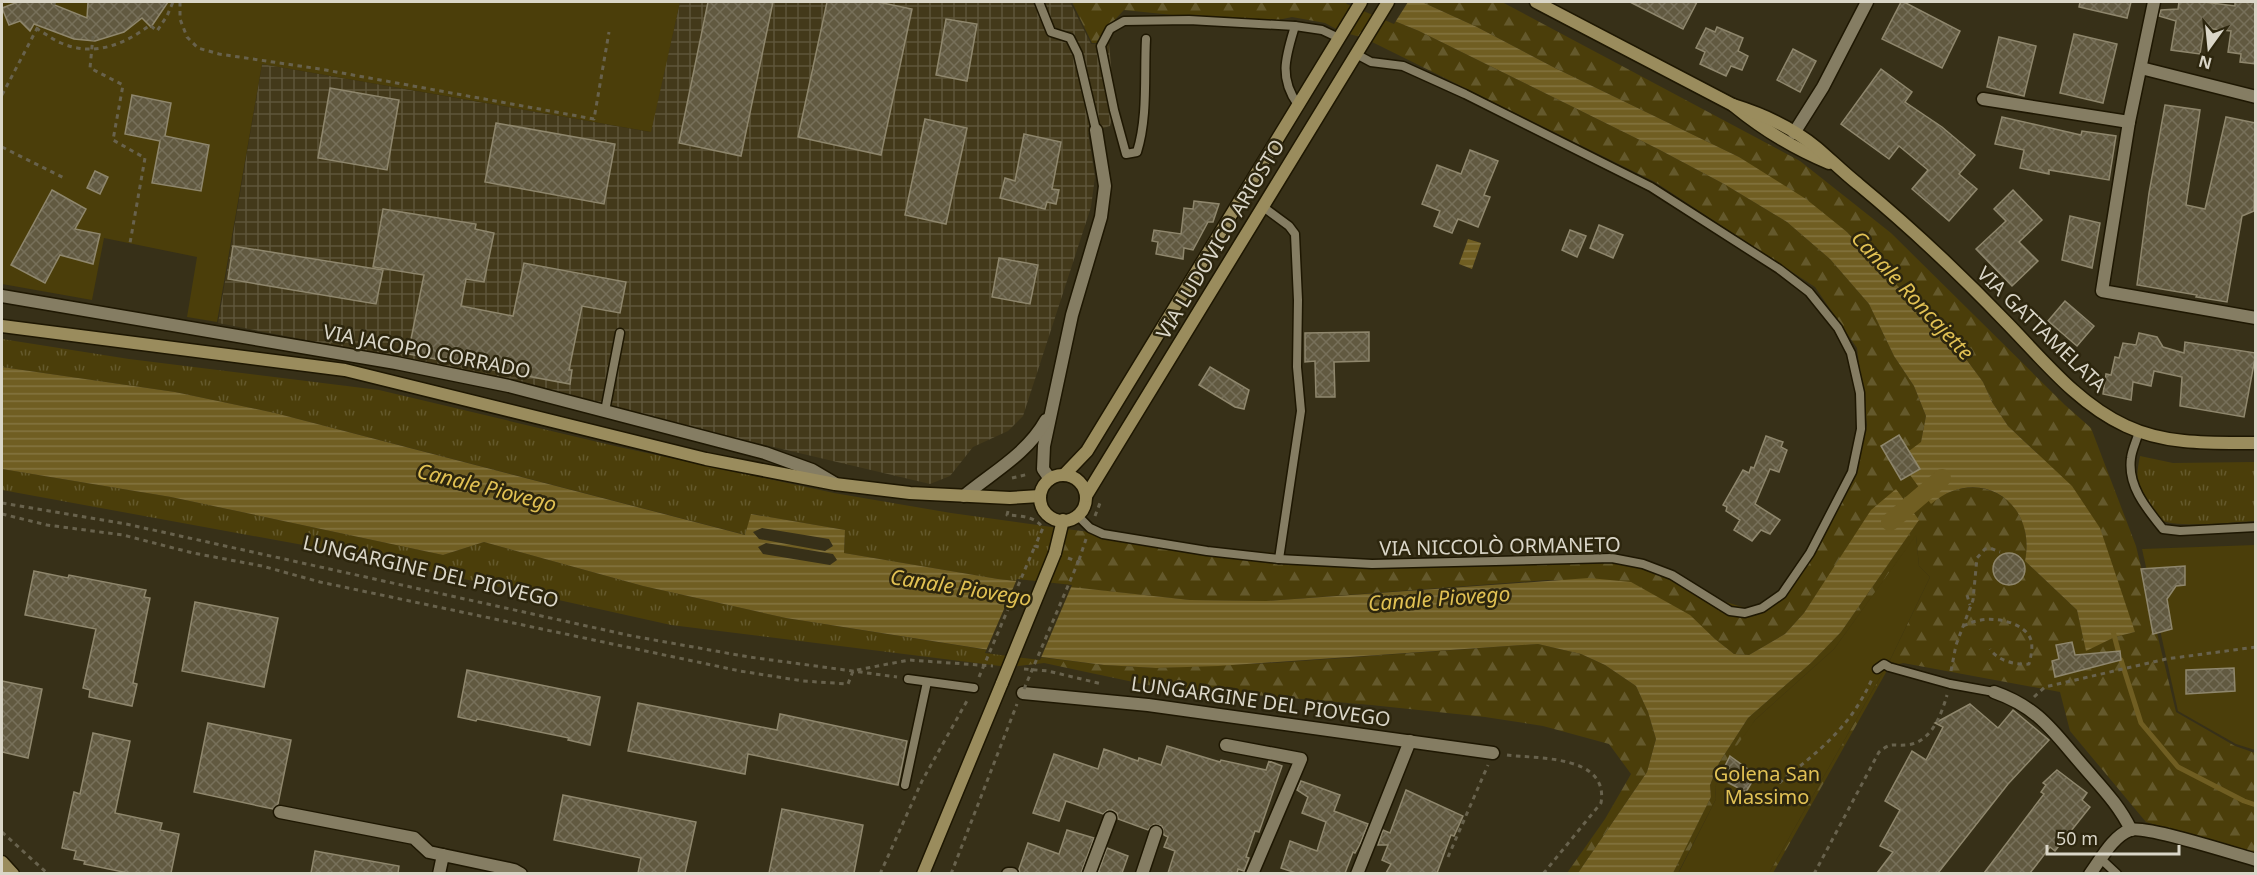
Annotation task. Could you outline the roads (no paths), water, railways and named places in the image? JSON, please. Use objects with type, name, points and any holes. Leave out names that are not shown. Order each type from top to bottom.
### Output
[{"type":"main road","name":"VIA LUDOVICO ARIOSTO","points":[[1064,475],[1087,451],[1361,2]]},
{"type":"main road","name":"VIA LUDOVICO ARIOSTO","points":[[1086,496],[1388,2]]},
{"type":"main road","name":"VIA GATTAMELATA","points":[[1540,2],[1733,105],[1753,121],[1809,155],[1836,166]]},
{"type":"main road","name":"VIA GATTAMELATA","points":[[1733,105],[1756,112],[1816,147],[1896,216],[1990,305],[2081,397],[2098,410],[2127,426],[2161,438],[2256,443]]},
{"type":"main road","name":"VIA JACOPO CORRADO","points":[[2,326],[345,370],[706,459],[835,483],[910,493],[1010,498],[1040,496]]},
{"type":"main road","points":[[1064,475],[1079,482],[1086,496],[1085,505],[1078,516],[1063,520],[1054,519],[1046,513],[1040,496],[1043,487],[1050,479],[1064,475]]},
{"type":"main road","points":[[923,873],[1055,553],[1063,520]]},
{"type":"main road","points":[[2,862],[13,873]]},
{"type":"street","points":[[1794,133],[1823,87],[1867,2]]},
{"type":"street","points":[[2154,2],[2129,122],[2102,291],[2255,314]]},
{"type":"street","points":[[2140,68],[2256,97]]},
{"type":"street","points":[[1983,99],[2129,122]]},
{"type":"street","points":[[1050,479],[1043,470],[1042,462],[1051,411],[1072,315],[1101,217],[1105,186],[1096,130]]},
{"type":"street","name":"VIA JACOPO CORRADO","points":[[2,296],[396,363],[509,386],[765,453],[812,470],[835,483]]},
{"type":"street","points":[[964,496],[1016,457],[1041,429],[1051,411]]},
{"type":"street","points":[[1994,692],[2034,712],[2059,735],[2120,807],[2131,830]]},
{"type":"street","name":"LUNGARGINE DEL PIOVEGO","points":[[1021,695],[1148,705],[1493,753]]},
{"type":"street","points":[[1357,873],[1410,741]]},
{"type":"street","points":[[1226,745],[1301,759],[1252,873]]},
{"type":"street","points":[[280,812],[414,838],[429,852],[521,873]]},
{"type":"street","points":[[1089,873],[1110,819]]},
{"type":"street","points":[[2090,873],[2119,836],[2131,830],[2153,831],[2256,860]]},
{"type":"street","points":[[1142,873],[1156,832]]},
{"type":"street","points":[[439,873],[443,855]]},
{"type":"lane","points":[[1040,2],[1051,32],[1070,38],[1074,46],[1096,130]]},
{"type":"lane","points":[[1146,39],[1140,144],[1137,152],[1126,154],[1101,46],[1110,29],[1124,21],[1189,20],[1295,26],[1342,33]]},
{"type":"lane","points":[[1295,26],[1287,52],[1284,76],[1291,95],[1298,105]]},
{"type":"lane","name":"VIA NICCOLÒ ORMANETO","points":[[1078,516],[1090,528],[1103,534],[1186,548],[1279,559],[1372,564],[1612,558],[1643,564],[1672,575],[1730,611],[1745,613],[1762,608],[1782,594],[1810,553],[1852,472],[1861,429],[1860,393],[1851,353],[1843,336],[1809,292],[1779,269],[1652,187],[1465,94],[1403,66],[1371,62],[1356,54]]},
{"type":"lane","points":[[1262,206],[1296,234],[1297,367],[1301,411],[1279,559]]},
{"type":"lane","points":[[605,411],[620,333]]},
{"type":"lane","points":[[2139,431],[2131,458],[2133,485],[2146,509],[2163,529],[2180,531],[2256,526]]},
{"type":"lane","points":[[1877,669],[1884,664],[1950,684],[1994,692]]},
{"type":"lane","points":[[908,679],[974,688]]},
{"type":"lane","points":[[905,785],[927,682]]},
{"type":"lane","points":[[2101,859],[2117,873]]},
{"type":"water","points":[[1348,2],[1422,2],[1739,157],[1806,199],[1847,232],[1963,355],[1983,382],[1992,402],[2008,426],[2072,486],[2100,528],[2135,632],[2115,637],[2086,651],[2077,610],[2025,561],[2026,540],[2022,521],[2013,506],[2000,495],[1985,489],[1967,488],[1949,493],[1931,504],[1910,475],[1919,469],[1909,451],[1921,442],[1926,416],[1914,386],[1894,356],[1869,304],[1830,259],[1787,222],[1724,184],[1658,149],[1419,31]]},
{"type":"water","points":[[1468,239],[1481,243],[1472,269],[1459,264]]},
{"type":"water","name":"Canale Piovego","points":[[2,367],[175,392],[275,413],[745,535],[751,514],[845,530],[844,553],[998,579],[1190,600],[1266,601],[1589,578],[1631,582],[1690,615],[1734,654],[1749,655],[1785,634],[1804,613],[1871,510],[1896,489],[1919,520],[1841,632],[1812,662],[1748,718],[1719,763],[1710,785],[1711,797],[1673,873],[1578,873],[1647,772],[1656,739],[1648,712],[1636,686],[1605,665],[1581,654],[1538,644],[1218,666],[1156,668],[1104,665],[1002,652],[786,618],[643,586],[484,542],[443,555],[171,497],[2,469]],"holes":[[[762,528],[829,539],[833,546],[825,551],[759,539],[753,532]],[[766,543],[833,554],[837,560],[830,565],[763,554],[758,547]]]},
{"type":"waterway","name":"Canale Roncajette","points":[[1890,522],[1942,478]]},
{"type":"waterway","points":[[2113,631],[2118,650]]},
{"type":"waterway","points":[[2121,660],[2141,723],[2178,767],[2256,805]]},
{"type":"park label","name":"Golena San Massimo","points":[[1767,784]]}]
